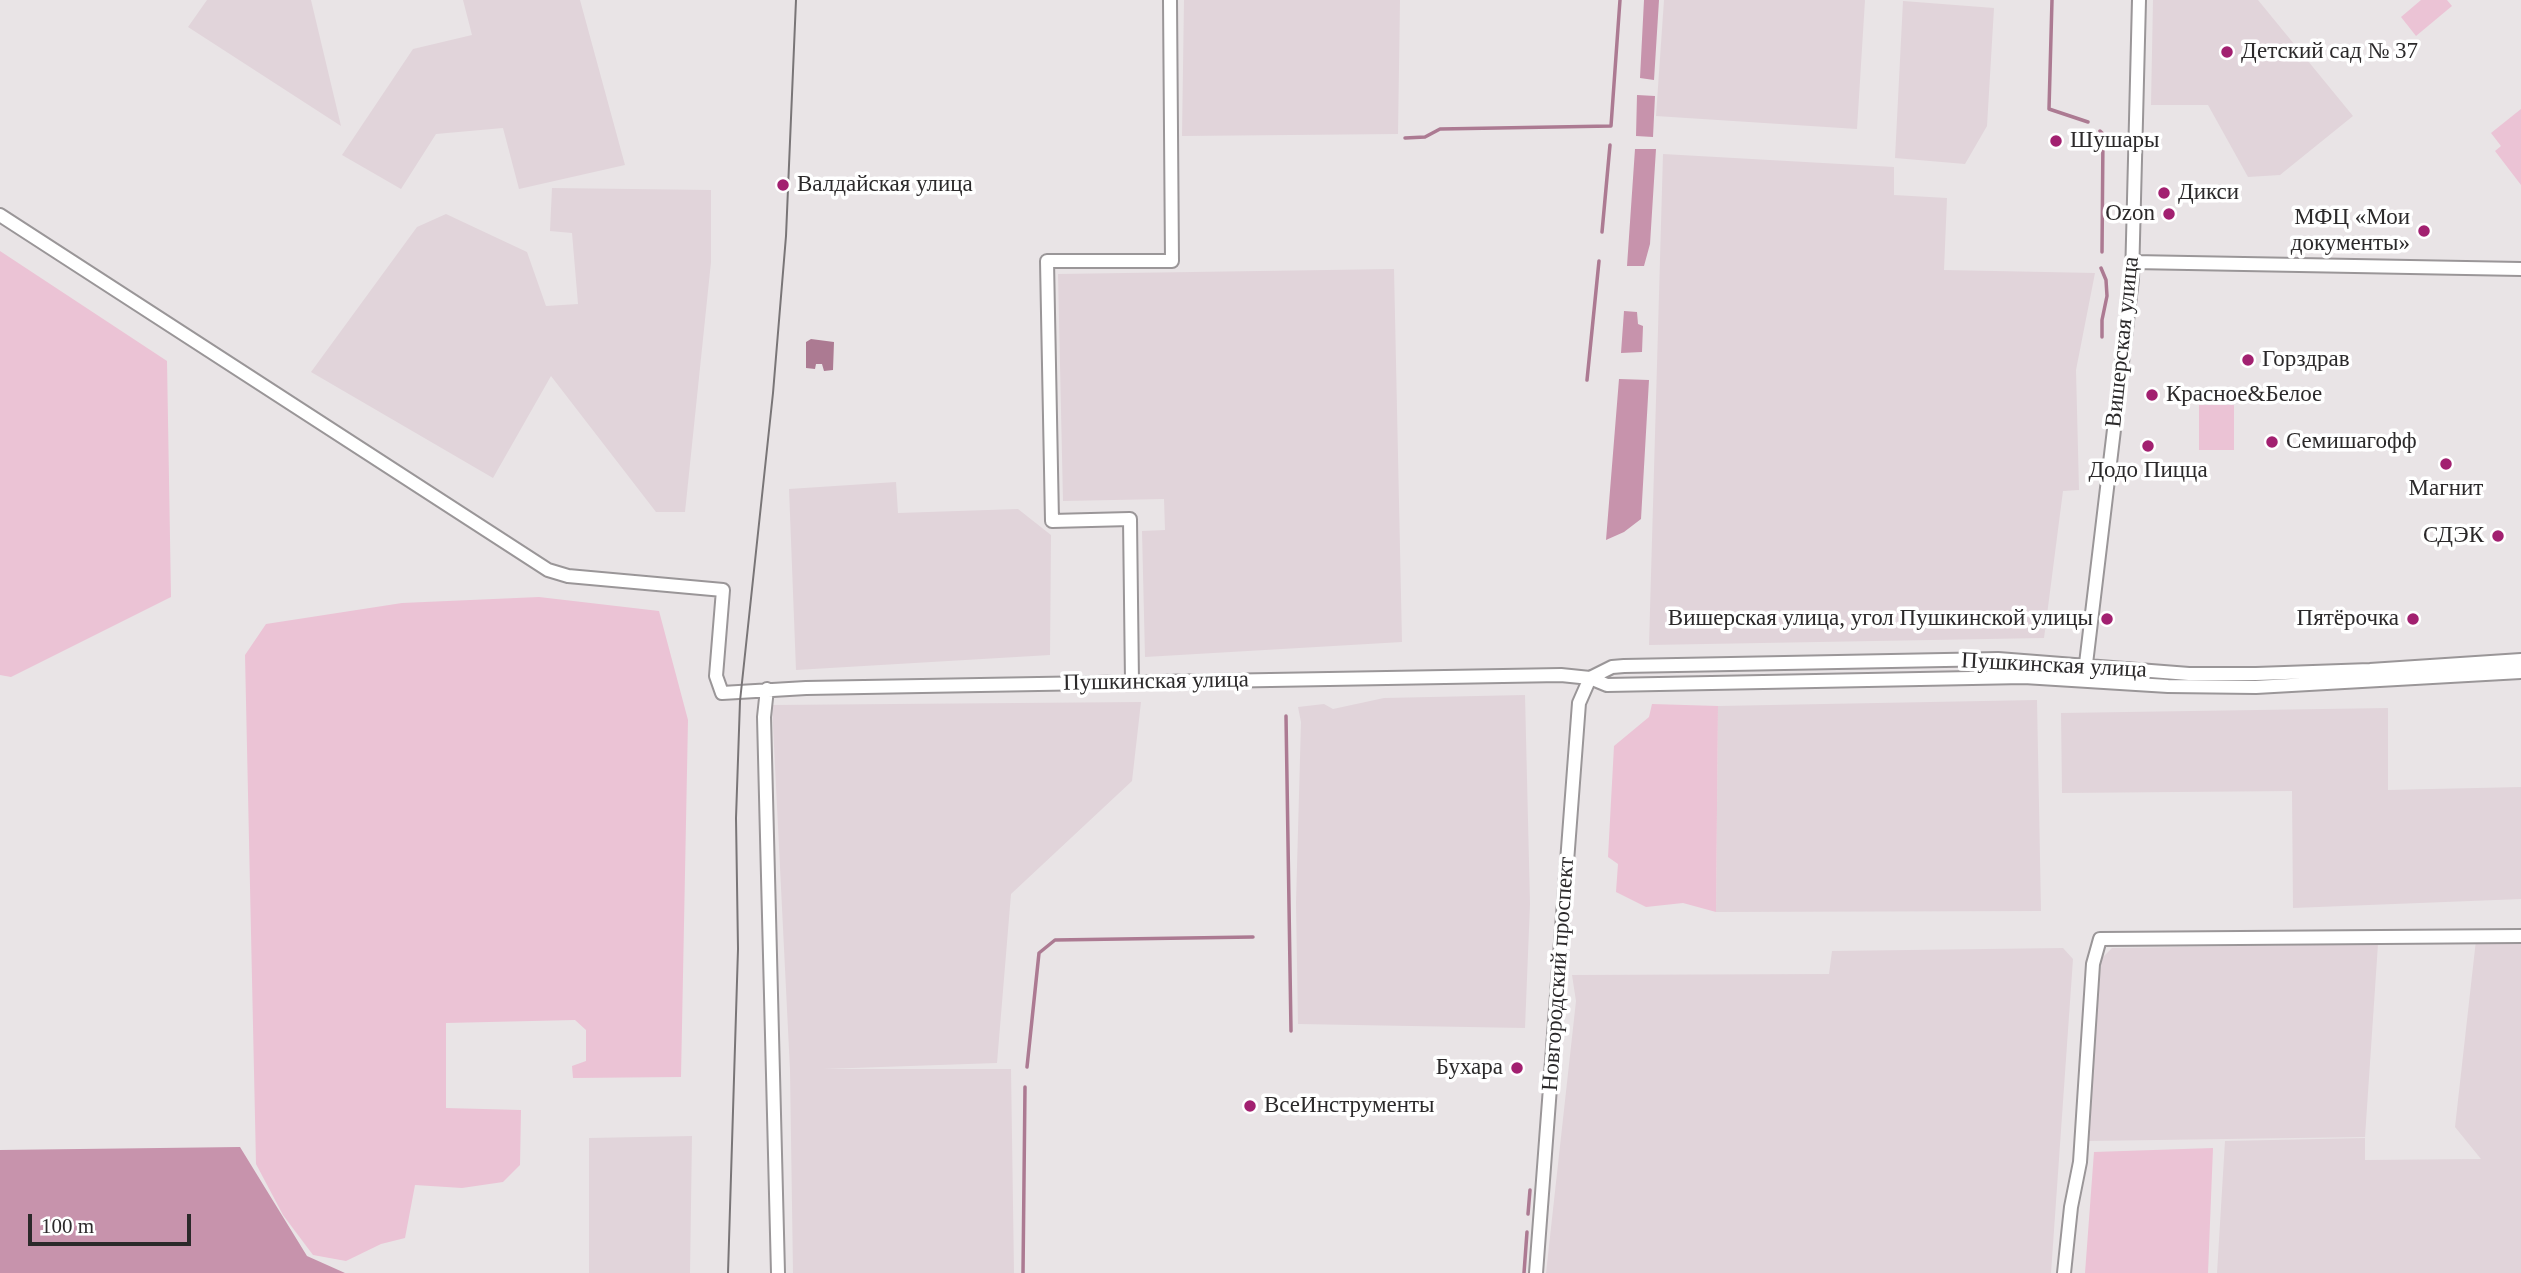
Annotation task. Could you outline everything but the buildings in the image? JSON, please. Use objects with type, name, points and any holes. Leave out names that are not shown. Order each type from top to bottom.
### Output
[{"type":"street","points":[[1132,682],[1130,519],[1052,521],[1047,261],[1172,261],[1170,0]]},
{"type":"street","name":"Вишерская улица","points":[[2085,681],[2133,262],[2139,0]]},
{"type":"street","name":"Пушкинская улица","points":[[0,215],[548,570],[568,576],[723,590],[716,676],[722,693],[767,689],[1561,675],[1590,678],[1607,685],[2024,677],[2188,687],[2290,686],[2521,672]]},
{"type":"street","points":[[2133,262],[2521,269]]},
{"type":"street","name":"Пушкинская улица","points":[[1590,678],[1612,667],[1624,666],[1998,659],[2189,674],[2256,674],[2521,660]]},
{"type":"street","name":"Новгородский проспект","points":[[1536,1273],[1579,703],[1590,678]]},
{"type":"street","points":[[767,689],[764,717],[778,1273]]},
{"type":"street","points":[[2064,1273],[2071,1208],[2080,1162],[2093,964],[2100,939],[2521,936]]},
{"type":"shaded area","points":[[207,0],[311,0],[341,126],[188,27]]},
{"type":"shaded area","points":[[463,0],[580,0],[625,165],[519,189],[503,128],[436,134],[401,189],[342,155],[413,49],[472,35]]},
{"type":"shaded area","points":[[1184,0],[1400,0],[1398,134],[1182,136]]},
{"type":"shaded area","points":[[1644,0],[1659,0],[1654,80],[1640,78]]},
{"type":"shaded area","points":[[1664,0],[1865,0],[1857,129],[1656,116]]},
{"type":"shaded area","name":"Детский сад № 37","points":[[2153,0],[2258,0],[2353,116],[2280,175],[2248,177],[2208,105],[2151,105]]},
{"type":"shaded area","points":[[2421,0],[2447,0],[2452,6],[2416,36],[2401,17]]},
{"type":"shaded area","points":[[1903,1],[1994,8],[1987,126],[1965,164],[1895,158]]},
{"type":"shaded area","points":[[1637,95],[1655,96],[1653,137],[1636,136]]},
{"type":"shaded area","points":[[2521,109],[2521,185],[2495,151],[2501,146],[2491,133]]},
{"type":"shaded area","points":[[1635,149],[1656,149],[1650,244],[1644,266],[1627,266]]},
{"type":"shaded area","points":[[1663,154],[1894,167],[1894,195],[1947,198],[1944,270],[2095,273],[2076,370],[2079,490],[2063,491],[2044,638],[1649,645]]},
{"type":"shaded area","points":[[552,188],[711,190],[711,262],[685,512],[656,512],[551,376],[493,478],[311,372],[417,227],[446,214],[527,252],[546,306],[578,304],[572,233],[550,231]]},
{"type":"shaded area","points":[[0,251],[167,361],[171,597],[11,677],[0,675]]},
{"type":"shaded area","points":[[1394,269],[1402,642],[1145,657],[1142,531],[1165,530],[1164,499],[1063,501],[1058,274]]},
{"type":"shaded area","points":[[1624,311],[1637,312],[1638,324],[1643,326],[1642,352],[1621,353]]},
{"type":"shaded area","points":[[811,339],[834,342],[833,370],[824,371],[822,364],[816,364],[815,369],[806,368],[806,342]]},
{"type":"shaded area","points":[[1619,379],[1649,380],[1641,519],[1624,532],[1606,540]]},
{"type":"shaded area","points":[[2199,405],[2234,405],[2234,450],[2199,450]]},
{"type":"shaded area","points":[[896,482],[898,513],[1018,509],[1051,535],[1050,655],[796,670],[789,489]]},
{"type":"shaded area","points":[[539,597],[659,611],[688,720],[681,1077],[573,1078],[572,1066],[586,1061],[586,1030],[575,1020],[446,1023],[446,1108],[521,1110],[520,1165],[503,1182],[462,1188],[415,1185],[405,1238],[381,1244],[346,1261],[313,1255],[283,1215],[256,1164],[245,655],[266,624],[402,603]]},
{"type":"shaded area","points":[[1525,695],[1530,904],[1525,1028],[1298,1024],[1296,903],[1301,722],[1298,707],[1324,704],[1333,709],[1384,698]]},
{"type":"shaded area","points":[[2037,700],[2041,911],[1716,912],[1718,706]]},
{"type":"shaded area","points":[[1141,702],[1132,781],[1011,894],[997,1063],[823,1069],[1011,1069],[1014,1273],[793,1273],[790,1070],[772,705]]},
{"type":"shaded area","points":[[1652,704],[1718,706],[1716,912],[1683,903],[1646,907],[1616,892],[1618,864],[1608,857],[1614,746],[1649,717]]},
{"type":"shaded area","points":[[2388,708],[2388,790],[2521,787],[2521,899],[2293,908],[2292,791],[2062,793],[2061,713]]},
{"type":"shaded area","points":[[2521,939],[2521,1273],[2217,1273],[2225,1141],[2365,1138],[2365,1160],[2481,1159],[2455,1127],[2476,940]]},
{"type":"shaded area","points":[[2378,944],[2365,1137],[2087,1141],[2101,959],[2112,948]]},
{"type":"shaded area","points":[[2063,948],[2073,959],[2051,1273],[1546,1273],[1576,1001],[1572,975],[1829,974],[1832,951]]},
{"type":"shaded area","points":[[692,1136],[690,1273],[589,1273],[589,1138]]},
{"type":"shaded area","points":[[240,1147],[307,1256],[345,1273],[0,1273],[0,1150]]},
{"type":"shaded area","points":[[2213,1148],[2208,1273],[2085,1273],[2094,1152]]},
{"type":"waterway","points":[[1405,138],[1425,137],[1440,129],[1611,126],[1620,0]]},
{"type":"waterway","points":[[2052,0],[2049,109],[2088,122]]},
{"type":"waterway","points":[[2100,131],[2103,134],[2102,252]]},
{"type":"waterway","points":[[1602,232],[1610,145]]},
{"type":"waterway","points":[[1587,380],[1599,261]]},
{"type":"waterway","points":[[2101,268],[2106,280],[2107,296],[2102,337]]},
{"type":"waterway","points":[[1286,716],[1291,1031]]},
{"type":"waterway","points":[[1027,1067],[1039,953],[1055,940],[1253,937]]},
{"type":"waterway","points":[[1023,1273],[1025,1087]]},
{"type":"waterway","points":[[1528,1214],[1530,1190]]},
{"type":"waterway","points":[[1524,1273],[1527,1232]]},
{"type":"tram line","points":[[728,1273],[738,949],[736,818],[740,701],[773,393],[786,236],[796,0]]},
{"type":"place","name":"Детский сад № 37","points":[[2227,52]]},
{"type":"place","name":"Шушары","points":[[2056,141]]},
{"type":"place","name":"Валдайская улица","points":[[783,185]]},
{"type":"place","name":"Дикси","points":[[2164,193]]},
{"type":"place","name":"Ozon","points":[[2169,214]]},
{"type":"place","name":"МФЦ «Мои документы»","points":[[2424,231]]},
{"type":"place","name":"Горздрав","points":[[2248,360]]},
{"type":"place","name":"Красное&Белое","points":[[2152,395]]},
{"type":"place","name":"Семишагофф","points":[[2272,442]]},
{"type":"place","name":"Додо Пицца","points":[[2148,446]]},
{"type":"place","name":"Магнит","points":[[2446,464]]},
{"type":"place","name":"СДЭК","points":[[2498,536]]},
{"type":"place","name":"Вишерская улица, угол Пушкинской улицы","points":[[2107,619]]},
{"type":"place","name":"Пятёрочка","points":[[2413,619]]},
{"type":"place","name":"Бухара","points":[[1517,1068]]},
{"type":"place","name":"ВсеИнструменты","points":[[1250,1106]]}]
